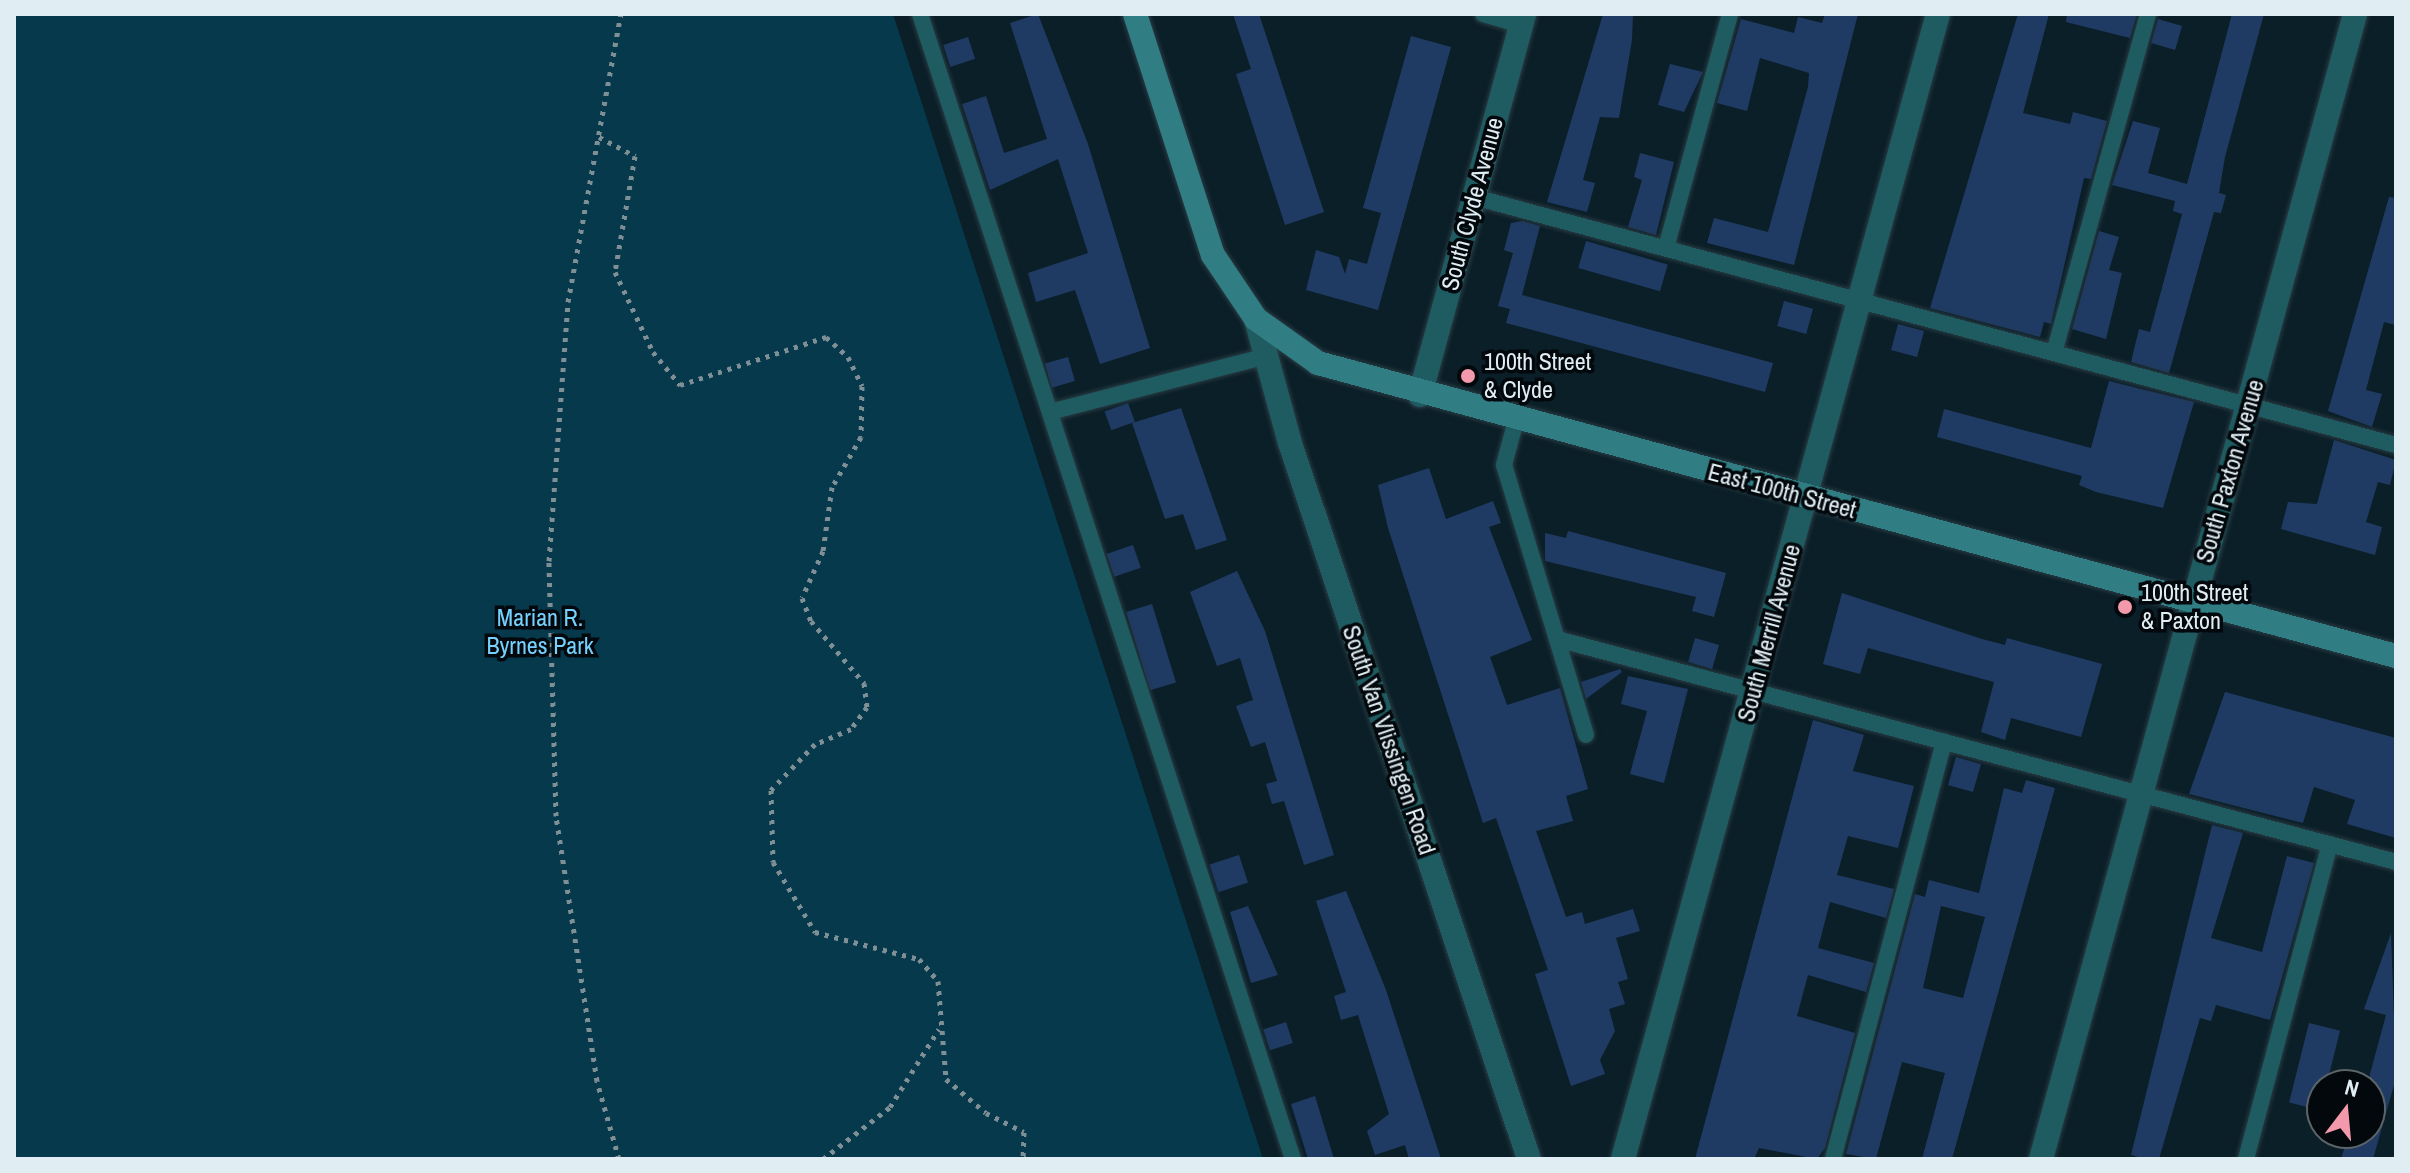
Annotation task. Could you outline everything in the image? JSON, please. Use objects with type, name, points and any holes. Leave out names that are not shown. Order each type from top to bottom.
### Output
[{"type":"main road","name":"East 100th Street","points":[[1135,14],[1213,255],[1256,319],[1318,363],[1420,395],[2396,656]]},
{"type":"street","name":"South Merrill Avenue","points":[[1623,1159],[1938,14]]},
{"type":"street","name":"South Paxton Avenue","points":[[2041,1159],[2355,14]]},
{"type":"street","name":"South Clyde Avenue","points":[[1420,395],[1523,19]]},
{"type":"street","name":"South Van Vlissingen Road","points":[[1256,319],[1529,1159]]},
{"type":"lane","points":[[920,14],[1293,1159]]},
{"type":"lane","points":[[1483,14],[1523,19]]},
{"type":"lane","points":[[1666,248],[1730,14]]},
{"type":"lane","points":[[2054,353],[2148,14]]},
{"type":"lane","points":[[1474,197],[2396,445]]},
{"type":"lane","points":[[1050,412],[1266,356]]},
{"type":"lane","points":[[1516,420],[1504,465],[1586,735]]},
{"type":"lane","points":[[1557,639],[2396,862]]},
{"type":"lane","points":[[1833,1159],[1944,742]]},
{"type":"lane","points":[[2246,1159],[2330,844]]},
{"type":"path","points":[[619,1159],[572,935],[550,693],[554,416],[621,14]]},
{"type":"path","points":[[599,137],[635,156],[615,272],[646,340],[680,385],[826,337],[848,357],[862,386],[861,437],[832,487],[823,551],[802,598],[811,621],[864,683],[867,707],[851,729],[815,744],[771,790],[767,829],[773,862],[815,932],[919,959],[938,981],[939,1028],[946,1079],[986,1113],[1024,1132],[1023,1159]]},
{"type":"path","points":[[823,1159],[890,1107],[939,1028]]},
{"type":"green space","name":"Marian R. Byrnes Park","points":[[14,14],[893,14],[1263,1159],[14,1159]]},
{"type":"building","points":[[1038,14],[1088,144],[1150,348],[1100,364],[1075,290],[1036,302],[1028,273],[1088,253],[1058,159],[990,190],[962,104],[986,96],[1004,153],[1047,139],[1010,23]]},
{"type":"building","points":[[1233,14],[1259,14],[1324,212],[1285,225],[1236,74],[1251,69]]},
{"type":"building","points":[[1603,14],[1633,14],[1632,40],[1619,118],[1600,117],[1583,180],[1595,183],[1587,212],[1547,202]]},
{"type":"building","points":[[1825,14],[1858,14],[1794,265],[1707,243],[1714,218],[1768,232],[1808,87],[1809,73],[1760,58],[1747,111],[1717,103],[1741,19],[1794,33],[1798,17],[1822,23]]},
{"type":"building","points":[[2018,14],[2049,14],[2023,113],[2070,124],[2073,112],[2107,121],[2091,179],[2084,178],[2051,324],[2044,322],[2040,337],[1930,308]]},
{"type":"building","points":[[2067,14],[2137,14],[2130,38],[2066,22]]},
{"type":"building","points":[[2232,14],[2264,14],[2225,157],[2219,193],[2226,195],[2221,213],[2214,212],[2169,373],[2131,362],[2139,329],[2150,332],[2182,214],[2173,211],[2175,201],[2112,185],[2133,121],[2160,128],[2148,173],[2187,184]]},
{"type":"building","points":[[2158,19],[2182,26],[2175,50],[2151,43]]},
{"type":"building","points":[[1411,36],[1451,47],[1378,310],[1306,290],[1316,250],[1339,257],[1345,274],[1349,259],[1367,264],[1381,213],[1363,208]]},
{"type":"building","points":[[968,37],[975,59],[950,67],[943,45]]},
{"type":"building","points":[[1670,64],[1703,72],[1684,112],[1658,105]]},
{"type":"building","points":[[1640,153],[1674,162],[1656,235],[1628,227],[1642,180],[1634,177]]},
{"type":"building","points":[[2389,197],[2396,198],[2396,325],[2384,322],[2366,390],[2382,394],[2372,427],[2328,411]]},
{"type":"building","points":[[1522,221],[1540,226],[1522,295],[1773,363],[1765,392],[1506,323],[1510,309],[1498,306],[1513,253],[1504,250],[1511,223]]},
{"type":"building","points":[[2099,231],[2119,237],[2109,270],[2122,273],[2106,339],[2072,329]]},
{"type":"building","points":[[1586,241],[1668,264],[1660,291],[1578,268]]},
{"type":"building","points":[[1784,301],[1813,309],[1806,334],[1777,326]]},
{"type":"building","points":[[1898,324],[1924,331],[1917,357],[1891,350]]},
{"type":"building","points":[[1068,357],[1075,381],[1052,388],[1045,364]]},
{"type":"building","points":[[2109,381],[2194,402],[2163,508],[2096,492],[2079,485],[2082,476],[1937,437],[1944,409],[2091,448]]},
{"type":"building","points":[[1128,403],[1135,422],[1111,430],[1105,412]]},
{"type":"building","points":[[1181,408],[1227,540],[1196,550],[1183,514],[1165,519],[1132,423]]},
{"type":"building","points":[[2334,440],[2396,460],[2390,485],[2378,482],[2366,522],[2382,527],[2375,555],[2281,529],[2288,502],[2317,504]]},
{"type":"building","points":[[1429,468],[1446,519],[1493,501],[1501,523],[1489,527],[1532,640],[1490,657],[1507,705],[1560,688],[1588,789],[1566,796],[1573,821],[1536,831],[1566,917],[1582,912],[1585,924],[1633,909],[1640,931],[1616,938],[1628,979],[1618,982],[1625,1004],[1609,1009],[1615,1031],[1600,1060],[1605,1074],[1571,1086],[1535,974],[1548,970],[1496,818],[1483,823],[1388,528],[1378,485]]},
{"type":"building","points":[[1568,531],[1726,573],[1714,617],[1692,611],[1696,597],[1545,561],[1545,533],[1566,538]]},
{"type":"building","points":[[1133,545],[1141,568],[1114,577],[1107,554]]},
{"type":"building","points":[[1237,571],[1265,631],[1334,855],[1304,865],[1284,801],[1272,804],[1266,784],[1277,781],[1265,742],[1251,747],[1236,706],[1253,700],[1240,658],[1217,666],[1190,592]]},
{"type":"building","points":[[1842,593],[1982,639],[2005,645],[2007,638],[2102,664],[2081,737],[2011,718],[2005,740],[1981,732],[1994,682],[1868,648],[1860,674],[1823,664]]},
{"type":"building","points":[[1152,604],[1176,682],[1150,690],[1126,612]]},
{"type":"building","points":[[1695,638],[1719,645],[1712,669],[1688,662]]},
{"type":"building","points":[[1620,669],[1622,672],[1586,699],[1581,682]]},
{"type":"building","points":[[1628,676],[1688,689],[1664,783],[1630,774],[1647,711],[1621,704]]},
{"type":"building","points":[[2225,692],[2396,738],[2396,838],[2347,824],[2355,800],[2314,787],[2303,823],[2189,794]]},
{"type":"building","points":[[1813,720],[1864,735],[1853,771],[1914,786],[1898,848],[1848,836],[1837,875],[1894,889],[1886,918],[1830,902],[1818,948],[1874,963],[1866,992],[1808,975],[1797,1016],[1855,1033],[1825,1148],[1817,1159],[1759,1148],[1754,1159],[1695,1159]]},
{"type":"building","points":[[1956,757],[1981,764],[1973,792],[1948,785]]},
{"type":"building","points":[[2026,780],[2055,788],[1952,1159],[1922,1159],[1945,1073],[1902,1062],[1876,1159],[1846,1154],[1915,894],[1925,897],[1929,880],[1979,893],[2004,788],[2022,793]],"holes":[[[1941,906],[1985,917],[1963,998],[1923,988]]]},
{"type":"building","points":[[2212,825],[2243,833],[2211,938],[2262,952],[2287,856],[2314,863],[2270,1020],[2216,1005],[2211,1021],[2200,1018],[2159,1159],[2146,1159],[2131,1155]]},
{"type":"building","points":[[1239,855],[1248,883],[1218,892],[1210,865]]},
{"type":"building","points":[[1346,891],[1386,990],[1441,1159],[1409,1159],[1405,1145],[1375,1155],[1367,1131],[1389,1114],[1358,1015],[1341,1020],[1334,996],[1346,992],[1316,901]]},
{"type":"building","points":[[1248,906],[1278,975],[1251,983],[1230,912]]},
{"type":"building","points":[[2391,933],[2396,1078],[2386,1113],[2386,1069],[2371,1069],[2386,1015],[2364,1009]]},
{"type":"building","points":[[1286,1022],[1293,1043],[1270,1050],[1263,1029]]},
{"type":"building","points":[[2309,1023],[2340,1031],[2331,1069],[2306,1069],[2306,1107],[2289,1103]]},
{"type":"building","points":[[1315,1096],[1334,1159],[1308,1159],[1291,1104]]},
{"type":"building","points":[[2344,1149],[2376,1149],[2373,1159],[2341,1159]]},
{"type":"place","name":"100th Street & Clyde","points":[[1468,376]]},
{"type":"place","name":"100th Street & Paxton","points":[[2125,607]]}]
